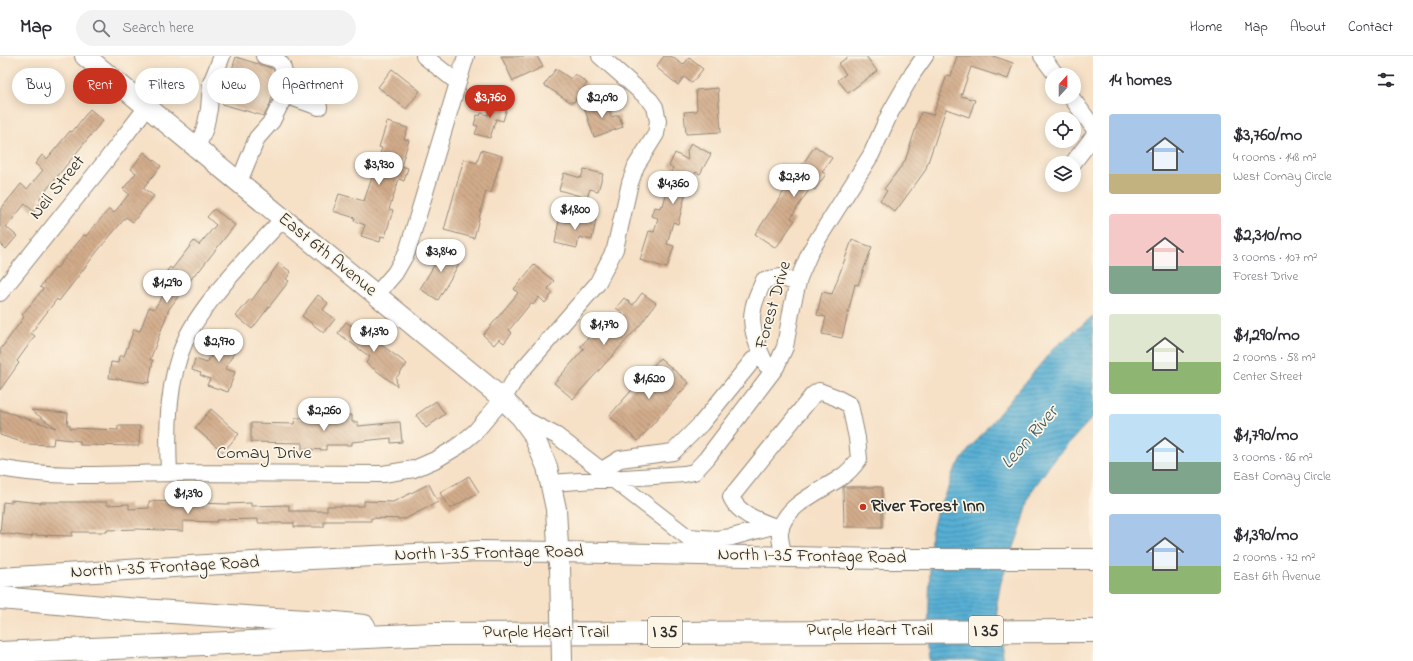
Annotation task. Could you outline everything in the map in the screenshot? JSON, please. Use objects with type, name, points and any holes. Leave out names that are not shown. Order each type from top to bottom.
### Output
[{"type":"highway","points":[[0,598],[126,609],[336,623],[435,634]]},
{"type":"highway","name":"Purple Heart Trail","points":[[0,653],[435,634],[1085,631]]},
{"type":"main road","name":"East 6th Avenue","points":[[85,56],[503,399],[521,417],[532,432],[547,467],[556,508],[562,661]]},
{"type":"main road","name":"North I-35 Frontage Road","points":[[0,578],[131,569],[479,551],[559,559],[711,555],[880,559],[1093,559]]},
{"type":"street","points":[[198,148],[209,109],[211,83],[222,56]]},
{"type":"street","points":[[264,56],[278,60],[283,68]]},
{"type":"street","points":[[424,56],[457,82]]},
{"type":"street","points":[[376,295],[395,273],[407,252],[466,56]]},
{"type":"street","name":"Comay Drive","points":[[0,468],[56,474],[119,475],[169,473],[383,474],[414,469],[437,459],[457,447],[474,432],[503,399],[517,376],[596,284],[615,249],[630,183],[636,166],[656,134],[658,121],[655,107],[650,100],[600,56]]},
{"type":"street","name":"Forest Drive","points":[[550,483],[608,474],[684,474],[694,472],[708,458],[776,367],[785,347],[797,284],[811,250],[871,155],[890,113],[913,73],[925,56]]},
{"type":"street","points":[[1042,56],[1051,68]]},
{"type":"street","points":[[239,182],[257,138],[272,121],[280,104]]},
{"type":"street","points":[[310,104],[319,107]]},
{"type":"street","points":[[1076,104],[1093,127]]},
{"type":"street","name":"Neil Street","points":[[0,293],[100,169],[147,107]]},
{"type":"street","points":[[1078,156],[1093,137]]},
{"type":"street","points":[[169,473],[168,441],[173,379],[178,358],[186,338],[202,311],[232,273],[283,218]]},
{"type":"street","points":[[771,374],[762,356],[752,324],[752,310],[764,280],[780,277],[797,284]]},
{"type":"street","points":[[608,474],[620,460],[673,452],[701,424],[753,360],[762,356]]},
{"type":"street","points":[[688,537],[716,539],[777,527],[800,502],[852,469],[859,459],[858,438],[850,405],[835,396],[819,391],[813,395],[731,497],[734,504],[742,513],[777,527],[780,534],[784,557]]},
{"type":"street","points":[[521,417],[557,436],[711,555]]},
{"type":"water","name":"Leon River","points":[[1093,316],[1093,417],[1055,458],[1031,492],[1021,528],[1001,582],[997,603],[999,631],[1004,661],[930,661],[928,635],[931,534],[937,510],[948,488],[953,472],[970,448],[1054,348]]},
{"type":"building","points":[[501,56],[537,56],[543,67],[513,81]]},
{"type":"building","points":[[664,56],[671,56],[683,65],[689,58],[703,69],[692,83],[684,77],[678,85],[656,67]]},
{"type":"building","points":[[849,56],[866,56],[877,71],[848,93],[838,80],[846,74],[838,64]]},
{"type":"building","points":[[957,56],[993,56],[1013,63],[1008,79],[971,67],[961,96],[975,100],[969,117],[946,109],[925,171],[895,212],[880,200],[887,191],[884,189],[905,161],[921,112],[933,115],[947,75],[951,76]]},
{"type":"building","points":[[236,57],[271,68],[268,68],[268,104],[270,104],[264,116],[222,104],[260,104],[260,68],[232,68]]},
{"type":"building","points":[[392,69],[420,91],[406,109],[378,87]]},
{"type":"building","points":[[556,69],[571,79],[575,74],[587,83],[574,102],[570,102],[544,85]]},
{"type":"building","points":[[718,88],[721,132],[686,134],[684,112],[697,111],[696,90]]},
{"type":"building","points":[[493,100],[508,105],[503,121],[496,119],[490,138],[475,134],[478,126],[474,125],[477,115],[480,116],[481,113],[488,115]]},
{"type":"building","points":[[606,100],[611,117],[619,115],[623,127],[594,137],[584,107]]},
{"type":"building","points":[[90,109],[103,120],[39,199],[42,201],[34,212],[25,204],[6,227],[17,236],[6,249],[0,243],[0,210],[21,184],[27,189],[43,170],[35,164],[42,155],[47,159],[70,131],[72,132]]},
{"type":"building","points":[[387,122],[408,128],[404,139],[409,140],[401,166],[408,168],[404,181],[399,179],[389,209],[393,210],[385,237],[381,236],[380,242],[361,236],[365,225],[354,221],[355,218],[333,211],[339,194],[364,201],[382,148],[379,147]]},
{"type":"building","points":[[691,143],[711,154],[700,174],[696,172],[687,188],[678,224],[673,222],[667,244],[674,246],[667,268],[640,260],[649,231],[654,232],[658,218],[651,216],[654,207],[660,208],[661,205],[663,206],[673,168],[669,166],[675,153],[688,160],[687,151]]},
{"type":"building","points":[[815,146],[832,158],[822,172],[826,174],[815,190],[811,187],[791,218],[795,220],[776,248],[755,234]]},
{"type":"building","points":[[481,150],[502,156],[491,193],[486,191],[474,238],[444,230],[464,159],[477,163]]},
{"type":"building","points":[[144,152],[161,166],[143,188],[154,196],[133,222],[126,217],[59,301],[57,299],[31,333],[35,336],[17,361],[19,363],[0,390],[0,350],[24,317],[22,315],[43,289],[40,287],[56,267],[57,268],[84,235],[86,236],[109,209],[114,213],[129,194],[123,189],[136,173],[131,169]]},
{"type":"building","points":[[584,169],[603,174],[598,191],[590,189],[587,198],[559,190],[564,173],[581,178]]},
{"type":"building","points":[[214,209],[235,225],[199,271],[198,270],[169,309],[150,360],[153,360],[149,383],[109,378],[111,362],[118,363],[119,356],[124,356],[134,329],[140,331],[149,307],[154,309],[165,293],[156,286],[170,267],[172,269],[194,241],[199,245],[216,225],[207,217]]},
{"type":"building","points":[[570,214],[596,220],[592,240],[579,237],[577,248],[555,243],[559,220],[568,222]]},
{"type":"building","points":[[852,240],[872,247],[858,285],[855,284],[842,338],[822,334],[826,317],[817,315],[822,292],[832,294]]},
{"type":"building","points":[[445,247],[463,257],[438,300],[420,289]]},
{"type":"building","points":[[279,263],[291,272],[286,279],[289,281],[252,329],[236,316],[250,299],[252,300]]},
{"type":"building","points":[[534,265],[554,281],[548,289],[553,293],[545,303],[539,297],[533,305],[531,303],[509,330],[512,333],[504,343],[499,339],[494,345],[483,335],[518,293],[514,289]]},
{"type":"building","points":[[642,293],[656,303],[641,324],[573,399],[554,383],[584,349],[581,346],[595,330],[602,336],[623,313],[616,308],[624,298],[633,305]]},
{"type":"building","points":[[318,295],[328,303],[323,310],[335,319],[324,333],[302,316]]},
{"type":"building","points":[[346,322],[353,327],[355,325],[407,364],[396,378],[397,386],[366,363],[370,357],[338,333]]},
{"type":"building","points":[[225,331],[241,340],[225,369],[235,372],[228,392],[207,385],[210,379],[200,375],[201,373],[192,370],[195,359],[207,363]]},
{"type":"building","points":[[660,358],[689,383],[638,441],[609,416]]},
{"type":"building","points":[[436,401],[445,414],[426,428],[416,415]]},
{"type":"building","points":[[211,409],[239,434],[223,452],[195,428]]},
{"type":"building","points":[[0,410],[56,428],[31,410],[68,413],[67,425],[70,425],[70,428],[118,430],[118,426],[140,426],[139,446],[80,445],[80,441],[54,438],[53,445],[28,444],[0,435]]},
{"type":"building","points":[[331,415],[352,415],[352,422],[358,422],[358,426],[400,422],[402,442],[391,443],[391,438],[352,442],[352,445],[326,445],[326,450],[302,449],[302,443],[251,442],[251,423],[294,424],[295,418],[331,418]]},
{"type":"building","points":[[469,476],[479,492],[450,509],[440,493]]},
{"type":"building","points":[[429,484],[438,502],[405,519],[371,518],[371,521],[324,521],[324,527],[294,527],[294,523],[258,523],[258,519],[217,520],[217,522],[183,521],[183,531],[138,529],[107,530],[107,532],[72,532],[72,536],[32,535],[32,537],[0,533],[3,502],[11,503],[11,500],[41,503],[107,502],[107,505],[129,504],[129,509],[149,508],[149,501],[226,504],[251,503],[251,506],[289,505],[289,511],[327,511],[327,506],[364,506],[364,501],[393,502]]},
{"type":"building","name":"River Forest Inn","points":[[843,487],[882,487],[882,527],[844,527]]},
{"type":"place","name":"River Forest Inn","points":[[863,507]]}]
